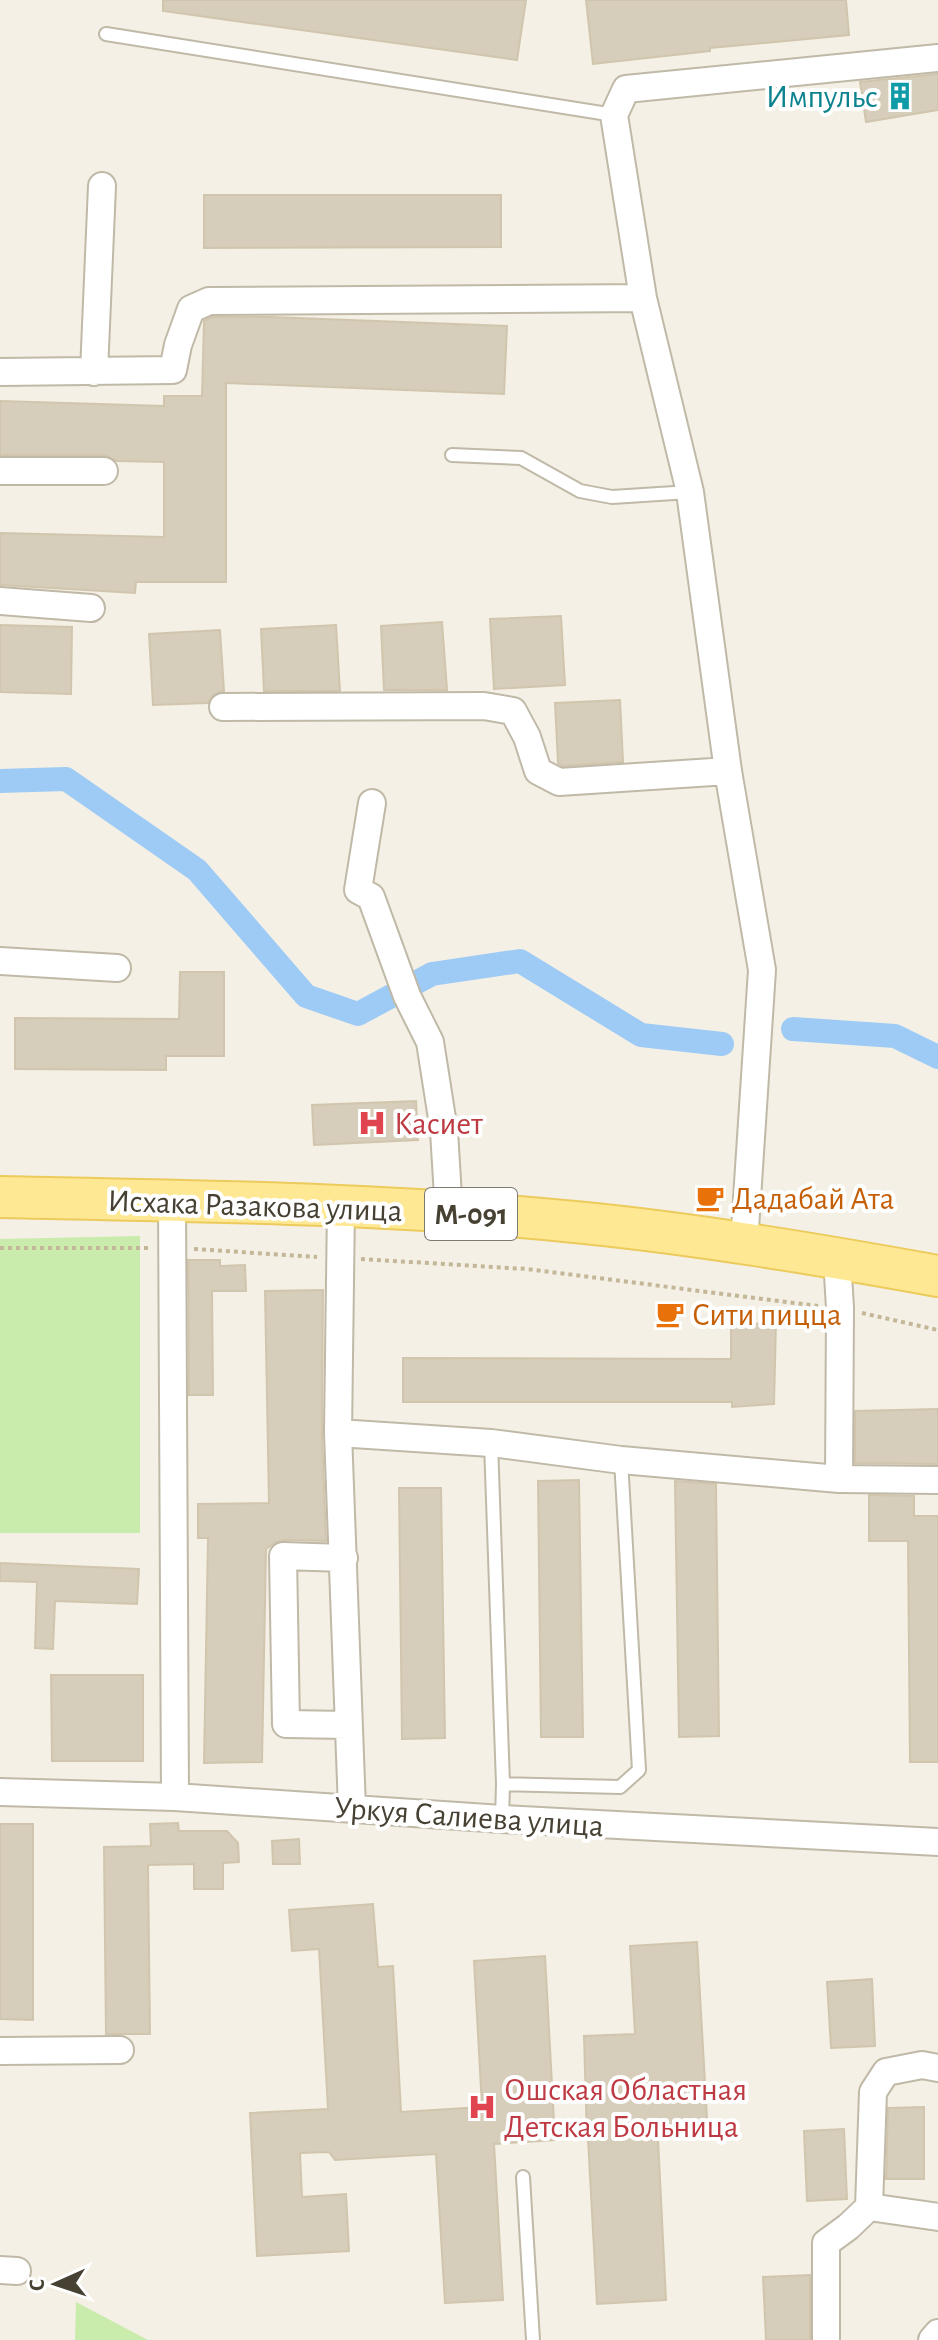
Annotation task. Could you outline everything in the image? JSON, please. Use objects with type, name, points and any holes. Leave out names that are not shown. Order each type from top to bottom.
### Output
[{"type":"main road","name":"Исхака Разакова улица","points":[[0,1197],[341,1206],[586,1223],[837,1258],[938,1276]]},
{"type":"street","points":[[744,1244],[762,970],[728,771],[690,492],[643,298],[614,115],[626,89],[938,58]]},
{"type":"street","points":[[94,372],[102,186]]},
{"type":"street","points":[[0,372],[173,370],[191,309],[209,301],[643,298]]},
{"type":"street","points":[[0,471],[104,471]]},
{"type":"street","points":[[0,601],[91,608]]},
{"type":"street","points":[[223,707],[484,706],[513,711],[527,737],[538,771],[559,782],[728,771]]},
{"type":"street","points":[[372,803],[358,890],[371,897],[404,987],[430,1042],[444,1131],[449,1213]]},
{"type":"street","points":[[0,961],[117,968]]},
{"type":"street","points":[[172,1200],[175,1797]]},
{"type":"street","points":[[341,1206],[338,1433],[352,1809]]},
{"type":"street","points":[[837,1258],[840,1308],[839,1479]]},
{"type":"street","points":[[338,1433],[491,1443],[621,1460],[839,1479],[938,1480]]},
{"type":"street","points":[[344,1558],[283,1556],[286,1724],[348,1725]]},
{"type":"street","name":"Уркуя Салиева улица","points":[[0,1792],[175,1797],[502,1819],[938,1842]]},
{"type":"street","points":[[0,2051],[120,2050]]},
{"type":"street","points":[[826,2340],[826,2243],[869,2207],[873,2092],[886,2072],[922,2065],[938,2068]]},
{"type":"street","points":[[869,2207],[938,2217]]},
{"type":"street","points":[[932,2340],[938,2333]]},
{"type":"lane","points":[[106,34],[614,115]]},
{"type":"lane","points":[[452,455],[521,458],[580,491],[612,497],[690,492]]},
{"type":"lane","points":[[491,1443],[502,1819]]},
{"type":"lane","points":[[503,1784],[620,1787],[639,1770],[621,1460]]},
{"type":"lane","points":[[523,2177],[533,2340]]},
{"type":"path","points":[[0,1248],[172,1248],[527,1269],[840,1308],[938,1330]]},
{"type":"green space","points":[[140,1236],[140,1533],[0,1533],[0,1239]]},
{"type":"green space","points":[[76,2302],[148,2340],[75,2340]]},
{"type":"building","points":[[163,0],[526,0],[517,60],[163,11]]},
{"type":"building","points":[[586,0],[846,0],[849,35],[710,48],[710,51],[593,64]]},
{"type":"building","name":"Импульс","points":[[938,74],[938,110],[866,122],[860,82]]},
{"type":"building","points":[[204,195],[501,195],[501,247],[204,248]]},
{"type":"building","points":[[212,317],[507,326],[504,394],[226,383],[226,582],[136,582],[135,593],[0,585],[0,533],[164,537],[164,462],[116,461],[104,455],[0,455],[0,401],[164,406],[164,396],[202,396],[204,321]]},
{"type":"building","points":[[561,616],[565,685],[494,689],[490,619]]},
{"type":"building","points":[[442,622],[447,690],[384,690],[381,626]]},
{"type":"building","points":[[0,625],[72,627],[71,694],[0,692]]},
{"type":"building","points":[[336,625],[340,691],[264,691],[261,629]]},
{"type":"building","points":[[220,630],[224,691],[214,694],[208,703],[153,705],[149,634]]},
{"type":"building","points":[[620,700],[623,762],[562,766],[558,763],[555,703]]},
{"type":"building","points":[[180,972],[224,972],[224,1056],[166,1056],[166,1070],[15,1069],[15,1018],[179,1019]]},
{"type":"building","points":[[416,1101],[418,1140],[314,1145],[312,1105]]},
{"type":"building","points":[[188,1260],[220,1260],[220,1266],[245,1265],[246,1291],[212,1291],[213,1395],[189,1395]]},
{"type":"building","points":[[323,1290],[322,1434],[326,1541],[284,1540],[266,1549],[262,1762],[204,1763],[208,1538],[198,1538],[198,1504],[269,1503],[265,1291]]},
{"type":"building","points":[[776,1322],[774,1404],[732,1407],[732,1402],[403,1402],[403,1358],[731,1359],[731,1326]]},
{"type":"building","points":[[938,1409],[938,1464],[855,1463],[855,1411]]},
{"type":"building","points":[[579,1480],[583,1737],[541,1737],[538,1481]]},
{"type":"building","points":[[675,1481],[716,1484],[719,1736],[679,1737]]},
{"type":"building","points":[[399,1488],[441,1488],[445,1738],[402,1739]]},
{"type":"building","points":[[869,1495],[914,1496],[914,1516],[938,1516],[938,1762],[910,1762],[908,1541],[869,1541]]},
{"type":"building","points":[[0,1563],[139,1569],[137,1604],[55,1601],[53,1649],[35,1648],[37,1582],[0,1581]]},
{"type":"building","points":[[51,1675],[143,1675],[143,1761],[52,1761]]},
{"type":"building","points":[[178,1823],[179,1831],[227,1831],[238,1843],[239,1862],[223,1863],[223,1889],[194,1889],[194,1864],[148,1865],[150,2034],[106,2034],[104,1847],[151,1846],[150,1824]]},
{"type":"building","points":[[0,1824],[33,1824],[33,2020],[0,2019]]},
{"type":"building","points":[[299,1839],[300,1864],[273,1864],[272,1841]]},
{"type":"building","points":[[373,1904],[378,1967],[393,1966],[401,2112],[482,2107],[474,1961],[545,1956],[555,2140],[494,2144],[503,2300],[445,2303],[436,2154],[335,2160],[329,2152],[300,2153],[302,2197],[346,2194],[349,2251],[257,2256],[250,2113],[328,2109],[319,1949],[292,1951],[289,1910]]},
{"type":"building","points":[[697,1942],[708,2136],[658,2139],[666,2300],[597,2304],[584,2036],[635,2034],[630,1946]]},
{"type":"building","points":[[872,1979],[875,2046],[831,2048],[827,1982]]},
{"type":"building","points":[[924,2107],[924,2179],[886,2179],[888,2108]]},
{"type":"building","points":[[844,2129],[847,2199],[807,2201],[804,2131]]},
{"type":"building","points":[[810,2275],[810,2340],[766,2340],[763,2277]]},
{"type":"waterway","points":[[0,781],[66,779],[197,870],[306,996],[358,1014],[432,974],[520,961],[641,1035],[722,1044]]},
{"type":"waterway","points":[[793,1029],[895,1036],[938,1057]]},
{"type":"place","name":"Импульс","points":[[900,96]]},
{"type":"place","name":"Касиет","points":[[372,1123]]},
{"type":"place","name":"Дадабай Ата","points":[[710,1198]]},
{"type":"place","name":"Сити пицца","points":[[670,1314]]},
{"type":"place","name":"Ошская Областная Детская Больница","points":[[482,2107]]}]
